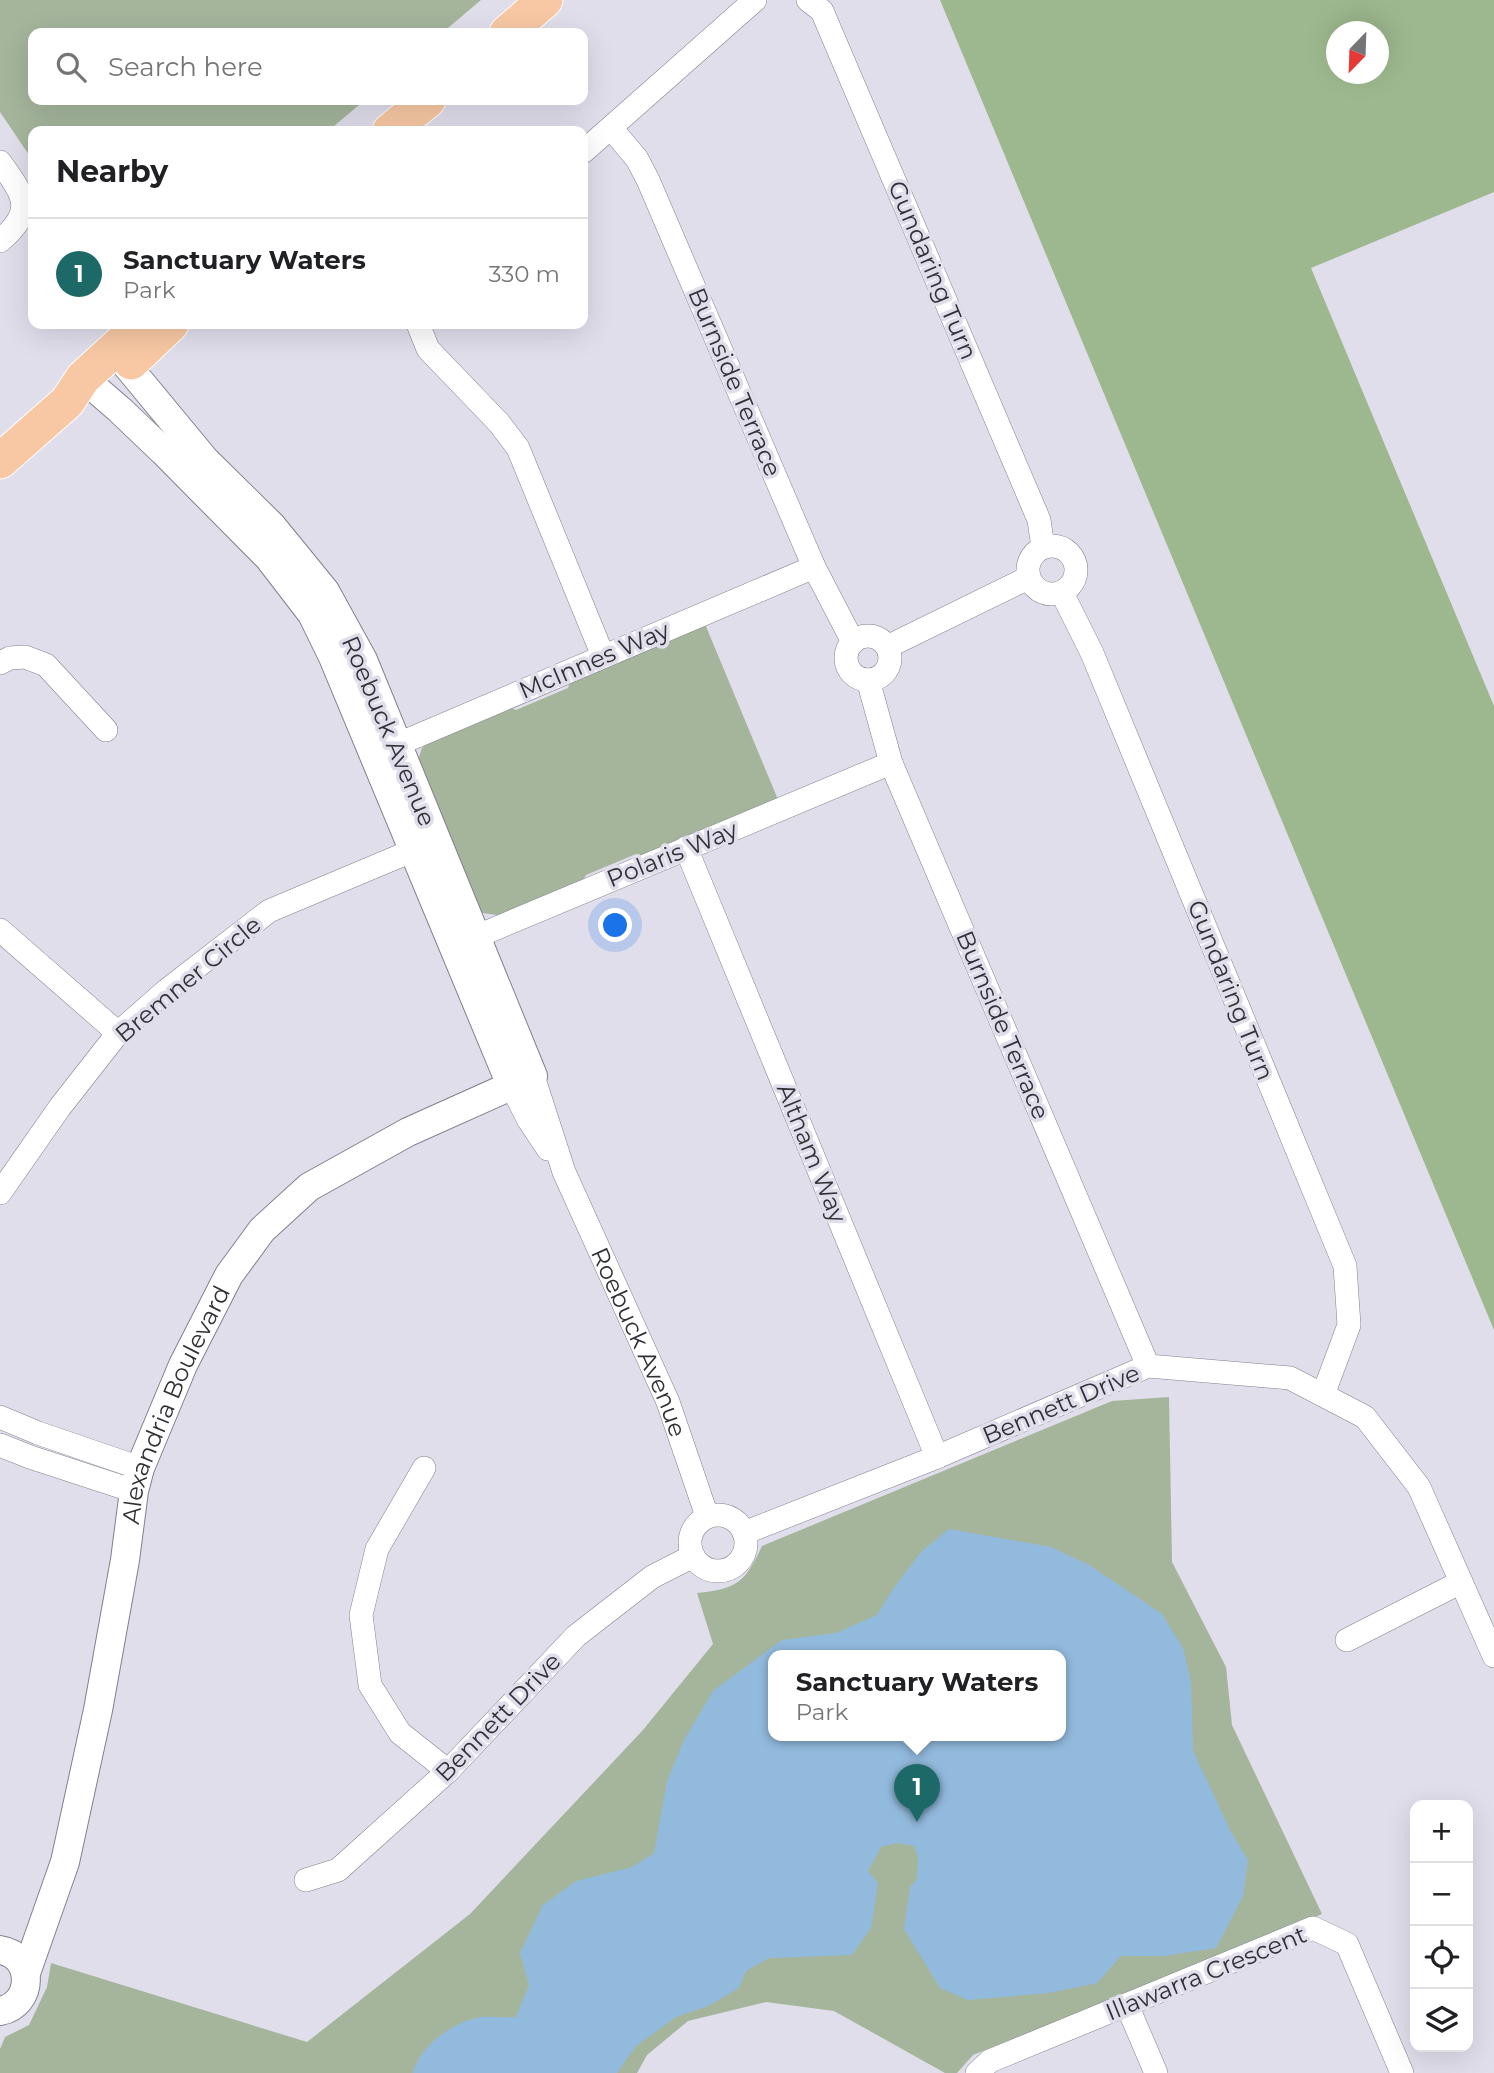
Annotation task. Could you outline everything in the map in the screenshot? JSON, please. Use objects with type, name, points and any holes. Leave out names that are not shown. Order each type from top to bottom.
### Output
[{"type":"main road","points":[[513,28],[545,0]]},
{"type":"main road","points":[[396,126],[422,105]]},
{"type":"main road","points":[[120,358],[139,329]]},
{"type":"main road","points":[[0,461],[14,441],[82,391],[120,358],[160,337],[167,329]]},
{"type":"street","points":[[588,148],[755,0]]},
{"type":"street","name":"Gundaring Turn","points":[[808,0],[822,11],[1039,520],[1043,547]]},
{"type":"street","name":"Burnside Terrace","points":[[611,128],[637,159],[648,180],[814,567],[853,642],[848,648],[846,663],[854,675],[868,680],[891,763],[1148,1366]]},
{"type":"street","points":[[0,162],[20,190],[24,211],[15,228],[0,241]]},
{"type":"street","points":[[420,329],[428,349],[499,423],[519,448],[603,656]]},
{"type":"street","name":"Roebuck Avenue","points":[[120,358],[194,466],[269,558],[302,582],[312,614],[333,657],[386,749],[522,1081],[528,1119],[564,1172],[668,1402],[707,1516]]},
{"type":"street","name":"Roebuck Avenue","points":[[82,391],[120,410],[194,466]]},
{"type":"street","points":[[1043,547],[1060,547],[1070,553],[1074,560],[1076,577],[1072,585],[1062,593],[1045,594],[1028,578],[1029,561],[1043,547]]},
{"type":"street","name":"McInnes Way","points":[[386,749],[814,567]]},
{"type":"street","points":[[887,647],[1028,578]]},
{"type":"street","name":"Gundaring Turn","points":[[1062,593],[1092,653],[1345,1266],[1349,1325],[1323,1395]]},
{"type":"street","points":[[853,642],[867,636],[882,641],[890,654],[888,669],[883,675],[868,680]]},
{"type":"street","points":[[0,663],[10,657],[25,657],[46,665],[106,730]]},
{"type":"street","name":"Polaris Way","points":[[465,941],[891,763]]},
{"type":"street","name":"Bremner Circle","points":[[0,1193],[60,1107],[118,1033],[167,990],[269,911],[424,844]]},
{"type":"street","name":"Altham Way","points":[[687,848],[937,1457]]},
{"type":"street","points":[[0,930],[118,1033]]},
{"type":"street","name":"Alexandria Boulevard","points":[[26,1973],[65,1862],[98,1710],[137,1479],[183,1366],[229,1275],[262,1230],[309,1187],[408,1132],[522,1081]]},
{"type":"street","name":"Bennett Drive","points":[[744,1533],[937,1457],[1148,1366],[1290,1378],[1365,1417],[1419,1487],[1494,1656]]},
{"type":"street","points":[[0,1417],[137,1479]]},
{"type":"street","points":[[0,1445],[30,1457],[137,1479]]},
{"type":"street","points":[[424,1468],[377,1549],[361,1615],[370,1685],[400,1733],[447,1771]]},
{"type":"street","points":[[707,1516],[726,1516],[741,1526],[746,1548],[743,1558],[733,1568],[713,1572],[702,1567],[692,1556],[690,1538],[693,1528],[707,1516]]},
{"type":"street","name":"Bennett Drive","points":[[306,1880],[338,1870],[447,1771],[576,1636],[652,1577],[692,1556]]},
{"type":"street","points":[[1347,1640],[1461,1582]]},
{"type":"street","name":"Alexandria Boulevard","points":[[2,2014],[17,2004],[27,1984],[22,1963],[15,1955],[2,1950],[54,1898]]},
{"type":"street","name":"Illawarra Crescent","points":[[977,2073],[990,2061],[1313,1928],[1347,1944],[1402,2073]]},
{"type":"street","points":[[1127,2005],[1156,2073]]},
{"type":"green space","points":[[0,0],[481,0],[448,28],[28,28],[28,105],[359,105],[334,126],[28,126],[28,154],[0,112]]},
{"type":"green space","points":[[940,0],[1494,0],[1494,192],[1311,268],[1494,706],[1494,1330]]},
{"type":"green space","points":[[705,624],[779,802],[644,858],[636,854],[586,875],[580,885],[503,916],[483,913],[471,902],[417,763],[422,748],[432,738],[509,707],[516,710],[568,688],[570,682]]},
{"type":"green space","points":[[1169,1397],[1172,1562],[1226,1667],[1232,1725],[1322,1914],[973,2055],[957,2073],[945,2073],[834,2011],[766,2002],[688,2021],[647,2055],[637,2073],[0,2073],[0,2049],[5,2037],[29,2025],[47,1987],[51,1963],[307,2042],[470,1914],[643,1730],[713,1644],[697,1593],[722,1589],[738,1582],[745,1576],[762,1546],[1112,1401]]},
{"type":"water","points":[[949,1529],[1051,1547],[1089,1565],[1162,1614],[1183,1648],[1191,1682],[1193,1751],[1230,1830],[1248,1860],[1243,1896],[1216,1948],[1164,1956],[1121,1956],[1097,1983],[1049,1993],[968,2000],[940,1988],[904,1929],[910,1887],[917,1879],[918,1857],[914,1846],[897,1843],[881,1847],[868,1871],[878,1883],[871,1928],[852,1955],[769,1958],[746,1971],[739,1988],[708,2006],[676,2017],[636,2046],[617,2073],[413,2073],[423,2053],[450,2029],[482,2017],[516,2017],[529,1985],[520,1953],[543,1905],[576,1881],[632,1867],[654,1853],[667,1781],[684,1740],[713,1691],[768,1650],[768,1741],[1066,1741],[1066,1650],[768,1650],[782,1640],[836,1633],[877,1615],[921,1552]]},
{"type":"place","name":"Sanctuary Waters","points":[[917,1822]]}]
